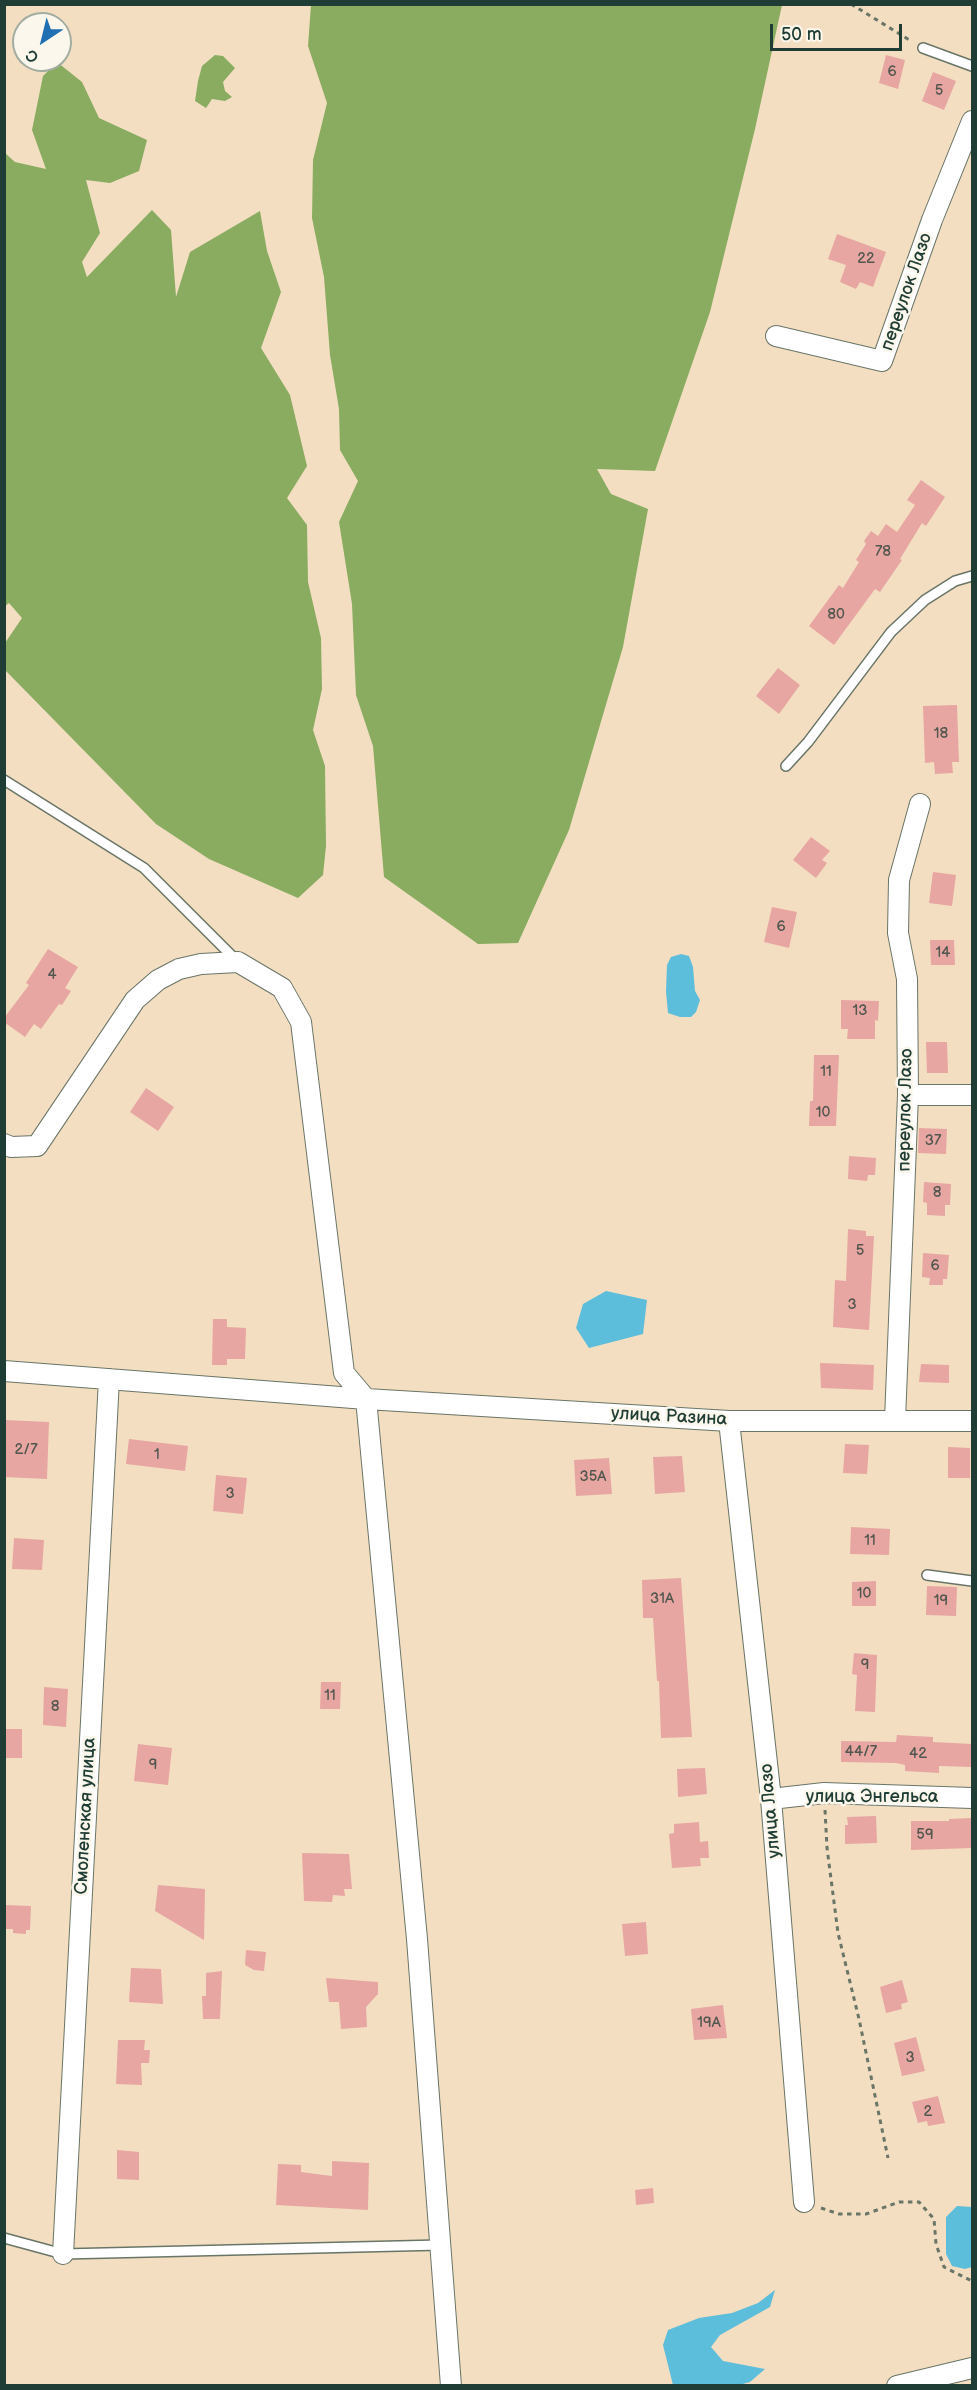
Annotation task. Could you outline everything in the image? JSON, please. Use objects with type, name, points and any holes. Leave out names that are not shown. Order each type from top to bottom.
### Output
[{"type":"street","name":"переулок Лазо","points":[[776,336],[882,361],[932,220],[972,122]]},
{"type":"street","name":"переулок Лазо","points":[[895,1420],[908,1095],[907,980],[898,933],[899,880],[920,804]]},
{"type":"street","points":[[4,1144],[11,1147],[37,1146],[135,1000],[158,980],[178,969],[201,964],[238,962],[282,988],[300,1022],[344,1373],[366,1399],[417,1939],[451,2385]]},
{"type":"street","points":[[908,1095],[972,1095]]},
{"type":"street","name":"улица Разина","points":[[4,1371],[366,1399],[729,1421],[972,1421]]},
{"type":"street","name":"Смоленская улица","points":[[63,2254],[109,1379]]},
{"type":"street","name":"улица Лазо","points":[[729,1421],[771,1799],[804,2202]]},
{"type":"street","name":"улица Энгельса","points":[[771,1799],[824,1793],[972,1798]]},
{"type":"street","points":[[897,2385],[972,2368]]},
{"type":"lane","points":[[923,48],[972,66]]},
{"type":"lane","points":[[786,766],[808,742],[891,632],[925,600],[955,581],[972,576]]},
{"type":"lane","points":[[4,780],[144,868],[238,962]]},
{"type":"lane","points":[[927,1575],[972,1581]]},
{"type":"lane","points":[[4,2238],[63,2254],[441,2245]]},
{"type":"path","points":[[851,4],[923,48]]},
{"type":"path","points":[[824,1793],[827,1848],[838,1933],[859,2019],[888,2158]]},
{"type":"path","points":[[804,2202],[839,2214],[866,2214],[899,2202],[919,2202],[934,2219],[936,2244],[944,2267],[972,2281]]},
{"type":"green space","points":[[311,5],[782,5],[755,129],[710,312],[655,471],[597,469],[611,494],[648,509],[623,647],[569,830],[518,943],[478,944],[384,877],[373,746],[356,695],[352,604],[339,522],[358,481],[340,450],[339,409],[330,355],[324,277],[312,218],[313,160],[327,103],[308,46]]},
{"type":"green space","points":[[215,55],[223,56],[235,68],[223,82],[225,91],[232,97],[225,101],[212,99],[206,108],[195,101],[198,81],[202,66]]},
{"type":"green space","points":[[47,72],[70,72],[82,82],[99,118],[147,140],[139,171],[110,183],[86,180],[100,233],[82,262],[87,277],[152,210],[171,230],[176,297],[190,252],[260,211],[267,251],[281,292],[261,348],[290,395],[307,466],[287,498],[307,525],[308,582],[321,638],[322,689],[313,730],[325,766],[326,846],[323,875],[298,898],[209,859],[156,824],[5,670],[5,643],[22,618],[9,603],[4,607],[5,153],[15,162],[46,169],[32,130],[43,76]]},
{"type":"water","points":[[681,954],[689,956],[693,967],[695,991],[700,1000],[696,1012],[691,1017],[680,1017],[668,1013],[667,965],[671,957]]},
{"type":"water","points":[[606,1291],[647,1300],[643,1334],[589,1348],[576,1328],[583,1304]]},
{"type":"water","points":[[957,2206],[972,2207],[972,2267],[965,2269],[952,2266],[946,2254],[946,2217]]},
{"type":"water","points":[[775,2290],[770,2307],[720,2335],[711,2347],[723,2361],[765,2369],[750,2382],[739,2385],[673,2385],[663,2345],[668,2330],[699,2318],[732,2313],[758,2303]]},
{"type":"building","points":[[886,55],[905,60],[898,89],[879,83]]},
{"type":"building","points":[[933,72],[956,81],[944,110],[922,101]]},
{"type":"building","points":[[837,234],[886,252],[873,287],[860,282],[856,289],[840,282],[846,265],[828,259]]},
{"type":"building","points":[[921,480],[945,497],[926,526],[922,523],[900,559],[902,560],[880,592],[875,589],[834,645],[809,626],[839,585],[843,588],[859,562],[856,560],[871,531],[878,536],[886,524],[897,532],[915,505],[907,500]]},
{"type":"building","points":[[778,668],[800,685],[779,714],[756,696]]},
{"type":"building","points":[[957,705],[959,762],[952,762],[953,773],[935,774],[934,762],[925,763],[923,706]]},
{"type":"building","points":[[811,837],[830,851],[822,860],[827,863],[816,878],[793,860]]},
{"type":"building","points":[[933,872],[956,875],[952,906],[929,903]]},
{"type":"building","points":[[772,907],[797,912],[789,948],[764,942]]},
{"type":"building","points":[[930,940],[954,940],[955,965],[931,965]]},
{"type":"building","points":[[48,949],[78,967],[65,988],[71,991],[62,1005],[59,1004],[41,1029],[34,1024],[25,1037],[4,1022],[4,1018],[29,985],[26,983]]},
{"type":"building","points":[[841,1000],[879,1001],[878,1021],[875,1020],[875,1039],[847,1039],[848,1029],[841,1029]]},
{"type":"building","points":[[926,1042],[947,1042],[948,1073],[927,1073]]},
{"type":"building","points":[[814,1055],[839,1055],[836,1126],[809,1126],[810,1101],[813,1101]]},
{"type":"building","points":[[146,1088],[174,1107],[158,1131],[130,1112]]},
{"type":"building","points":[[919,1128],[947,1129],[946,1154],[918,1153]]},
{"type":"building","points":[[849,1156],[876,1158],[875,1175],[868,1175],[867,1181],[848,1179]]},
{"type":"building","points":[[924,1182],[951,1184],[950,1205],[945,1205],[945,1216],[927,1215],[927,1203],[923,1202]]},
{"type":"building","points":[[848,1229],[866,1231],[866,1236],[874,1236],[869,1330],[833,1327],[835,1280],[846,1281]]},
{"type":"building","points":[[923,1253],[949,1255],[947,1279],[943,1279],[943,1285],[929,1285],[930,1278],[922,1277]]},
{"type":"building","points":[[213,1319],[227,1319],[227,1327],[246,1328],[245,1359],[227,1359],[227,1365],[212,1365]]},
{"type":"building","points":[[820,1363],[874,1365],[873,1390],[821,1388]]},
{"type":"building","points":[[921,1364],[949,1365],[949,1383],[919,1382]]},
{"type":"building","points":[[4,1420],[49,1422],[47,1479],[4,1477]]},
{"type":"building","points":[[129,1439],[188,1446],[185,1471],[126,1464]]},
{"type":"building","points":[[845,1444],[869,1445],[867,1474],[843,1473]]},
{"type":"building","points":[[948,1447],[970,1448],[970,1478],[948,1478]]},
{"type":"building","points":[[682,1456],[685,1492],[655,1494],[653,1457]]},
{"type":"building","points":[[609,1458],[612,1494],[576,1496],[574,1460]]},
{"type":"building","points":[[216,1475],[247,1478],[243,1514],[213,1511]]},
{"type":"building","points":[[851,1527],[890,1529],[889,1555],[850,1554]]},
{"type":"building","points":[[14,1538],[44,1540],[42,1570],[12,1569]]},
{"type":"building","points":[[681,1578],[692,1737],[661,1738],[653,1618],[643,1618],[642,1580]]},
{"type":"building","points":[[876,1581],[876,1606],[852,1606],[852,1582]]},
{"type":"building","points":[[927,1586],[957,1587],[956,1616],[926,1615]]},
{"type":"building","points":[[854,1653],[877,1655],[875,1712],[855,1711],[857,1675],[852,1674]]},
{"type":"building","points":[[321,1682],[341,1682],[340,1709],[320,1709]]},
{"type":"building","points":[[44,1687],[68,1689],[66,1727],[43,1725]]},
{"type":"building","points":[[4,1729],[22,1729],[22,1758],[4,1758]]},
{"type":"building","points":[[897,1735],[933,1737],[933,1742],[972,1744],[972,1767],[939,1766],[939,1773],[905,1771],[905,1765],[896,1763],[841,1762],[841,1741],[896,1742]]},
{"type":"building","points":[[138,1744],[172,1748],[168,1785],[134,1781]]},
{"type":"building","points":[[705,1768],[707,1794],[678,1797],[677,1769]]},
{"type":"building","points":[[876,1816],[877,1843],[845,1844],[847,1817]]},
{"type":"building","points":[[972,1818],[972,1848],[911,1850],[911,1821],[949,1821],[949,1819]]},
{"type":"building","points":[[699,1822],[700,1842],[708,1841],[709,1858],[700,1858],[701,1866],[672,1868],[669,1834],[674,1833],[674,1824]]},
{"type":"building","points":[[302,1853],[349,1854],[352,1889],[344,1889],[345,1896],[333,1895],[332,1902],[304,1901]]},
{"type":"building","points":[[158,1885],[205,1889],[204,1940],[155,1911]]},
{"type":"building","points":[[4,1905],[31,1906],[30,1930],[26,1930],[26,1934],[13,1933],[13,1929],[4,1929]]},
{"type":"building","points":[[646,1922],[648,1954],[625,1956],[622,1924]]},
{"type":"building","points":[[246,1950],[266,1952],[264,1971],[254,1970],[245,1965]]},
{"type":"building","points":[[131,1968],[161,1969],[163,2004],[129,2002]]},
{"type":"building","points":[[222,1971],[220,2019],[203,2019],[202,1996],[206,1996],[206,1973]]},
{"type":"building","points":[[326,1978],[378,1982],[378,1994],[366,2007],[367,2027],[341,2029],[339,2002],[329,2002]]},
{"type":"building","points":[[902,1980],[908,2002],[901,2004],[902,2009],[886,2013],[880,1987]]},
{"type":"building","points":[[723,2005],[727,2038],[694,2040],[691,2009]]},
{"type":"building","points":[[916,2037],[925,2071],[902,2076],[894,2043]]},
{"type":"building","points":[[118,2040],[145,2040],[144,2050],[150,2050],[149,2063],[141,2063],[142,2085],[116,2084]]},
{"type":"building","points":[[938,2096],[945,2123],[928,2126],[927,2121],[918,2123],[912,2102]]},
{"type":"building","points":[[117,2150],[139,2152],[139,2180],[117,2179]]},
{"type":"building","points":[[332,2161],[369,2163],[368,2210],[276,2205],[278,2164],[301,2165],[301,2172],[332,2176]]},
{"type":"building","points":[[653,2188],[654,2203],[636,2205],[635,2190]]}]
